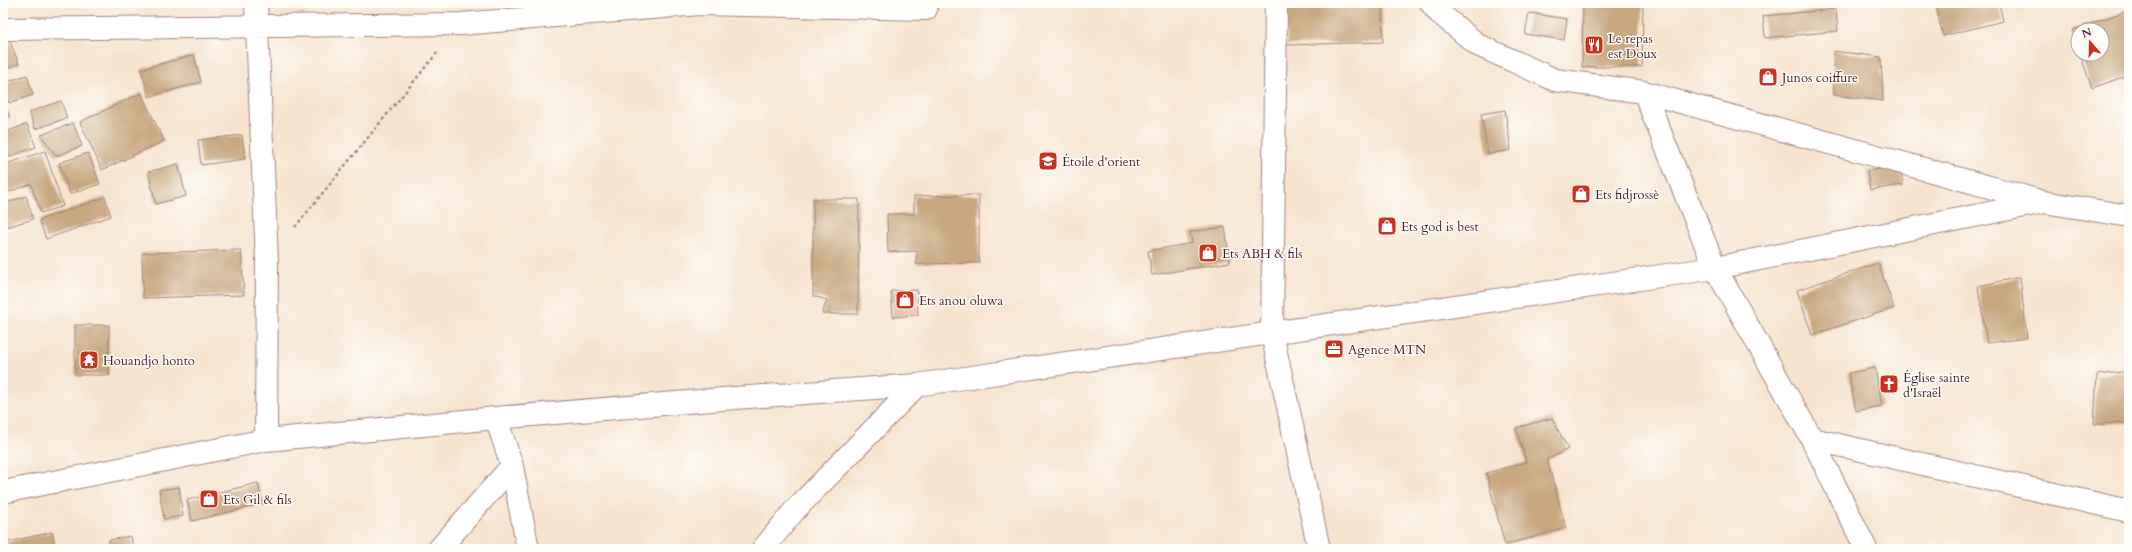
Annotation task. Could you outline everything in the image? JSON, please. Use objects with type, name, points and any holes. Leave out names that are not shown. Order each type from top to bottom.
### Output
[{"type":"street","points":[[256,3],[267,262],[266,440]]},
{"type":"street","points":[[1276,3],[1272,334],[1319,549]]},
{"type":"street","points":[[1431,3],[1437,10],[1478,45],[1555,80],[1644,92],[2044,202],[2129,216]]},
{"type":"street","points":[[3,29],[256,28],[461,24],[699,4],[926,9]]},
{"type":"street","points":[[1644,92],[1715,268],[1812,440],[1866,549]]},
{"type":"street","points":[[3,492],[266,440],[496,418],[735,398],[917,385],[1715,268],[2044,202]]},
{"type":"street","points":[[763,549],[794,511],[917,385]]},
{"type":"street","points":[[496,418],[512,466],[528,549]]},
{"type":"street","points":[[1812,440],[2129,511]]},
{"type":"street","points":[[439,549],[512,466]]},
{"type":"path","points":[[267,262],[461,24]]},
{"type":"building","points":[[1286,3],[1382,3],[1383,42],[1287,45]]},
{"type":"building","points":[[1583,3],[1643,3],[1642,67],[1582,67]]},
{"type":"building","points":[[1935,3],[1999,3],[2003,21],[1943,36]]},
{"type":"building","points":[[1836,9],[1838,31],[1765,38],[1763,16]]},
{"type":"building","points":[[2127,11],[2129,17],[2129,75],[2092,88],[2083,62],[2110,62],[2110,22],[2095,22]]},
{"type":"building","points":[[1529,13],[1567,19],[1564,40],[1525,34]]},
{"type":"building","points":[[9,39],[19,64],[3,70],[3,41]]},
{"type":"building","points":[[1833,51],[1881,57],[1883,101],[1834,95]]},
{"type":"building","points":[[194,55],[201,82],[149,97],[141,69]]},
{"type":"building","points":[[27,75],[33,95],[9,103],[3,83]]},
{"type":"building","points":[[141,93],[164,141],[102,170],[80,122]]},
{"type":"building","points":[[3,101],[10,117],[3,120]]},
{"type":"building","points":[[61,101],[67,118],[35,129],[29,112]]},
{"type":"building","points":[[1505,110],[1511,150],[1488,154],[1481,114]]},
{"type":"building","points":[[73,123],[82,146],[56,156],[41,135]]},
{"type":"building","points":[[27,124],[36,147],[3,159],[3,133]]},
{"type":"building","points":[[242,135],[245,159],[201,165],[198,140]]},
{"type":"building","points":[[45,151],[63,206],[41,213],[31,184],[3,194],[3,165]]},
{"type":"building","points":[[88,153],[100,184],[70,194],[59,163]]},
{"type":"building","points":[[178,164],[186,196],[156,204],[148,172]]},
{"type":"building","points":[[1900,166],[1903,185],[1870,190],[1867,171]]},
{"type":"building","points":[[979,195],[979,263],[916,264],[917,251],[888,252],[887,214],[914,214],[914,196]]},
{"type":"building","points":[[26,196],[33,219],[3,228],[3,204]]},
{"type":"building","points":[[105,197],[111,216],[46,239],[39,220]]},
{"type":"building","points":[[813,199],[859,199],[858,314],[822,314],[827,300],[813,296]]},
{"type":"building","points":[[1225,227],[1230,262],[1152,275],[1148,251],[1192,243],[1190,232]]},
{"type":"building","points":[[241,250],[244,295],[143,298],[142,253]]},
{"type":"building","points":[[1878,263],[1894,308],[1812,335],[1797,290]]},
{"type":"building","points":[[2020,277],[2027,338],[1987,343],[1978,286]]},
{"type":"building","points":[[917,290],[918,315],[893,317],[891,291]]},
{"type":"building","points":[[75,325],[109,325],[109,375],[75,375]]},
{"type":"building","points":[[1875,368],[1882,406],[1856,411],[1848,373]]},
{"type":"building","points":[[2129,371],[2129,423],[2094,424],[2097,375]]},
{"type":"building","points":[[1552,418],[1568,449],[1547,460],[1566,528],[1505,545],[1486,473],[1526,462],[1516,428]]},
{"type":"building","points":[[258,483],[263,504],[192,521],[187,500]]},
{"type":"building","points":[[179,487],[183,516],[164,519],[159,490]]},
{"type":"building","points":[[52,532],[56,549],[9,549],[8,542]]},
{"type":"building","points":[[131,536],[133,549],[110,549],[109,540]]},
{"type":"place","name":"Le repas est Doux","points":[[1594,45]]},
{"type":"place","name":"Junos coiffure","points":[[1768,77]]},
{"type":"place","name":"Étoile d'orient","points":[[1048,161]]},
{"type":"place","name":"Ets fidjrossè","points":[[1581,194]]},
{"type":"place","name":"Ets god is best","points":[[1387,226]]},
{"type":"place","name":"Ets ABH & fils","points":[[1208,253]]},
{"type":"place","name":"Ets anou oluwa","points":[[905,300]]},
{"type":"place","name":"Agence MTN","points":[[1334,349]]},
{"type":"place","name":"Houandjo honto","points":[[89,360]]},
{"type":"place","name":"Église sainte d'Israël","points":[[1889,384]]},
{"type":"place","name":"Ets Gil & fils","points":[[209,499]]}]
